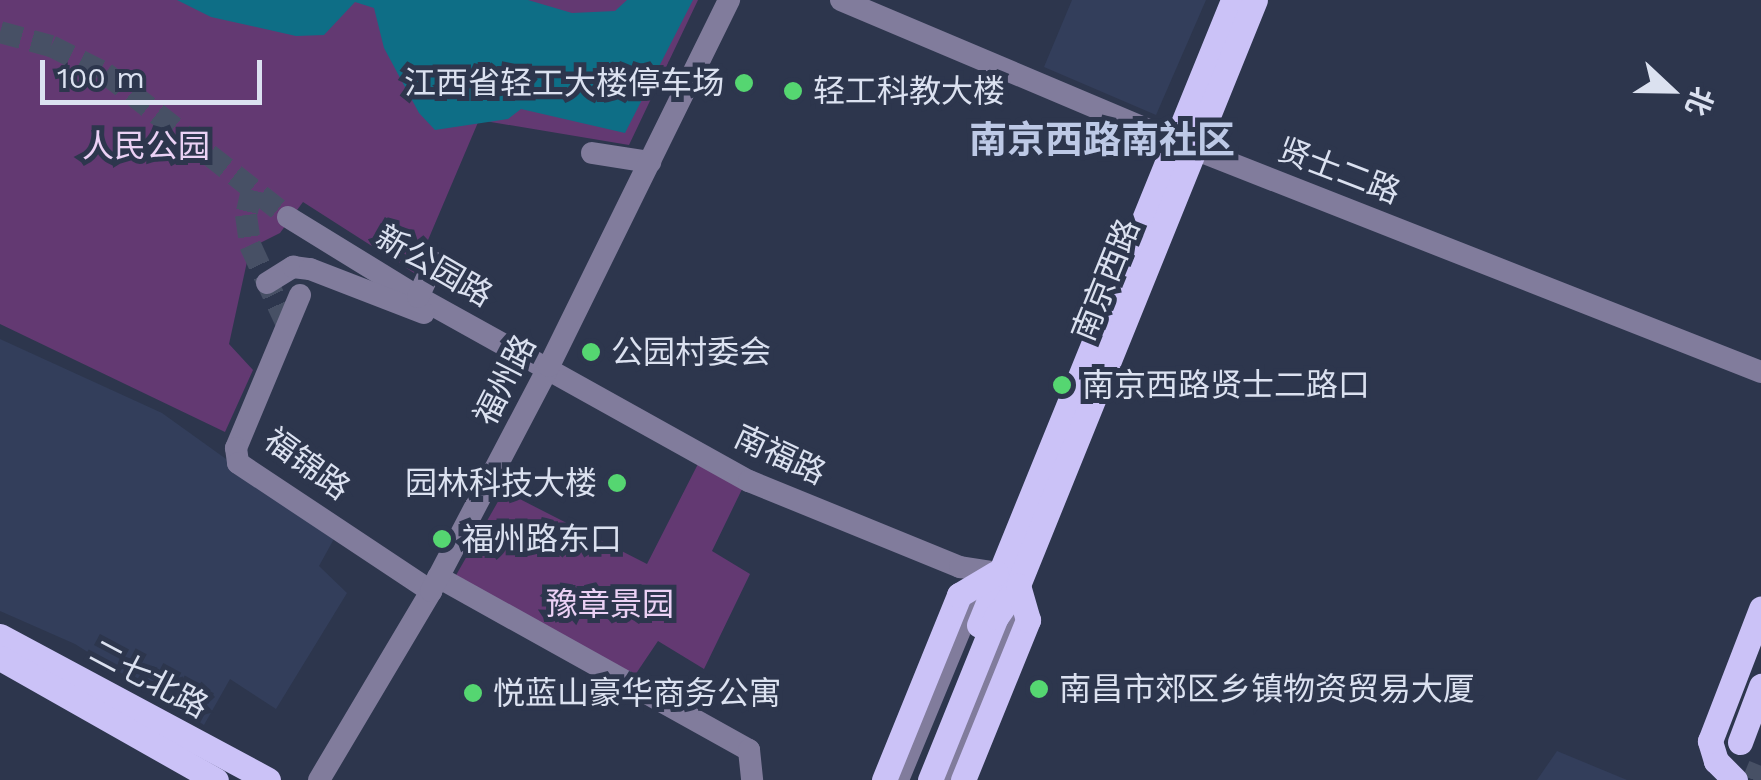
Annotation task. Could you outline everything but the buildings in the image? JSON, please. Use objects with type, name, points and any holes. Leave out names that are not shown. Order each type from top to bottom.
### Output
[{"type":"main road","name":"南京西路","points":[[1007,579],[1184,145],[1232,0]]},
{"type":"main road","name":"南京西路","points":[[1184,145],[1255,0]]},
{"type":"main road","points":[[884,780],[959,595],[1007,579]]},
{"type":"main road","points":[[914,780],[1007,579]]},
{"type":"main road","points":[[930,780],[996,617],[1007,579]]},
{"type":"main road","points":[[963,780],[1028,620],[1007,579]]},
{"type":"main road","points":[[1735,780],[1716,761],[1710,741],[1761,609]]},
{"type":"main road","name":"二七北路","points":[[0,636],[268,780]]},
{"type":"main road","name":"二七北路","points":[[0,658],[216,780]]},
{"type":"main road","points":[[1740,742],[1761,686]]},
{"type":"street","name":"福州路","points":[[319,780],[435,584],[550,366],[729,0]]},
{"type":"street","name":"贤士二路","points":[[841,0],[1184,145],[1761,372]]},
{"type":"street","points":[[592,153],[650,162]]},
{"type":"street","name":"新公园路","points":[[288,217],[418,298],[550,366]]},
{"type":"street","points":[[418,298],[434,263]]},
{"type":"street","points":[[267,283],[293,266],[310,269],[506,344]]},
{"type":"street","name":"福锦路","points":[[300,296],[236,448],[238,464],[435,584],[749,750],[752,780]]},
{"type":"street","name":"南福路","points":[[550,366],[749,481],[960,567],[1007,579]]},
{"type":"street","points":[[898,780],[970,606],[1007,579]]},
{"type":"street","points":[[947,780],[1010,627],[1007,579]]},
{"type":"shaded area","points":[[177,0],[528,0],[572,13],[615,11],[627,0],[693,0],[625,133],[521,109],[508,119],[435,130],[419,113],[384,48],[374,8],[355,2],[324,35],[296,36],[211,17]]},
{"type":"shaded area","points":[[1072,0],[1206,0],[1156,115],[1044,67]]},
{"type":"shaded area","points":[[0,339],[162,413],[335,537],[319,566],[347,593],[276,709],[230,679],[204,725],[75,644],[0,611]]},
{"type":"shaded area","points":[[1557,751],[1627,780],[1537,780]]},
{"type":"green space","name":"人民公园","points":[[0,0],[698,0],[629,145],[479,120],[414,273],[303,202],[280,233],[250,248],[229,344],[253,370],[225,432],[0,324]]},
{"type":"green space","name":"豫章景园","points":[[699,462],[745,483],[712,551],[750,574],[704,669],[658,641],[633,678],[455,577],[504,491],[647,564]]},
{"type":"tunnel","points":[[0,32],[51,46],[105,73],[288,217]]},
{"type":"tunnel","points":[[252,190],[246,215],[250,245],[288,327]]},
{"type":"tunnel","points":[[1755,780],[1761,765]]},
{"type":"place","name":"江西省轻工大楼停车场","points":[[744,83]]},
{"type":"place","name":"轻工科教大楼","points":[[793,91]]},
{"type":"place","name":"公园村委会","points":[[591,352]]},
{"type":"place","name":"南京西路贤士二路口","points":[[1062,385]]},
{"type":"place","name":"园林科技大楼","points":[[617,483]]},
{"type":"place","name":"福州路东口","points":[[442,539]]},
{"type":"place","name":"南昌市郊区乡镇物资贸易大厦","points":[[1039,689]]},
{"type":"place","name":"悦蓝山豪华商务公寓","points":[[473,693]]},
{"type":"district","name":"南京西路南社区","points":[[1102,141]]}]
